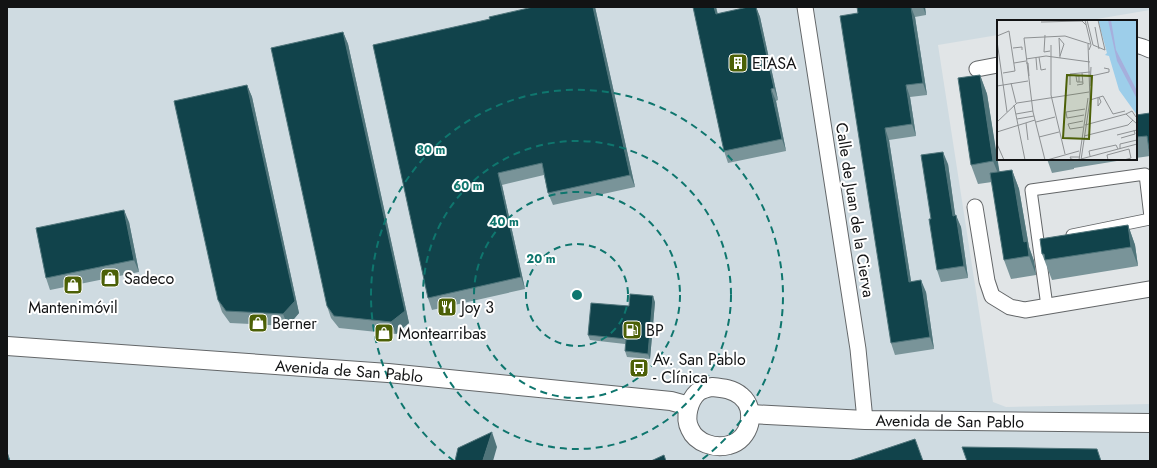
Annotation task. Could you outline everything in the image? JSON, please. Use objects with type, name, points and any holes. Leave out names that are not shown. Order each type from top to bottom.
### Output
[{"type":"street","name":"Calle de Juan de la Cierva","points":[[805,7],[858,349],[866,420]]},
{"type":"street","points":[[1137,45],[1150,50]]},
{"type":"street","points":[[977,69],[997,65]]},
{"type":"street","points":[[1047,306],[1042,241],[1030,190],[1145,174],[1150,218],[1060,237]]},
{"type":"street","points":[[975,208],[987,281],[992,296],[1010,307],[1025,310],[1150,289]]},
{"type":"street","name":"Avenida de San Pablo","points":[[7,346],[388,373],[671,401],[689,406]]},
{"type":"street","points":[[712,387],[734,391],[742,396],[748,404],[750,414],[750,424],[746,433],[739,441],[730,445],[718,447],[706,444],[697,438],[690,429],[687,420],[689,406],[693,398],[703,389],[712,387]]},
{"type":"street","name":"Avenida de San Pablo","points":[[750,414],[866,420],[1150,423]]},
{"type":"shaded area","points":[[7,7],[1150,7],[1150,10],[1091,20],[997,20],[997,35],[938,45],[993,402],[1006,407],[1150,404],[1150,461],[7,461]]},
{"type":"building","points":[[533,7],[593,7],[630,175],[548,193],[542,163],[498,173],[521,277],[428,298],[373,45],[490,19],[489,17]]},
{"type":"building","name":"ETASA","points":[[693,7],[714,7],[716,14],[748,7],[756,7],[774,88],[771,89],[782,139],[724,151]]},
{"type":"building","points":[[857,7],[911,7],[923,83],[906,85],[912,124],[885,128],[909,282],[921,280],[930,337],[891,343],[840,16],[858,13]]},
{"type":"building","points":[[343,32],[405,311],[391,322],[334,316],[327,306],[271,48]]},
{"type":"building","points":[[980,75],[993,161],[971,165],[958,78]]},
{"type":"building","points":[[247,85],[295,301],[283,314],[226,311],[218,300],[174,101]]},
{"type":"building","points":[[1150,113],[1150,156],[1147,136],[1137,137],[1137,115]]},
{"type":"building","points":[[943,152],[953,216],[956,215],[964,266],[937,270],[921,155]]},
{"type":"building","points":[[1012,170],[1024,242],[1027,241],[1029,256],[1004,260],[990,173]]},
{"type":"building","points":[[124,210],[134,260],[46,278],[36,228]]},
{"type":"building","points":[[1128,225],[1131,247],[1045,260],[1044,254],[1042,254],[1040,239]]},
{"type":"building","points":[[630,294],[653,296],[648,354],[625,351],[626,339],[588,335],[591,303],[629,306]]},
{"type":"building","points":[[492,432],[483,460],[486,461],[455,461],[458,448]]},
{"type":"building","points":[[915,439],[923,461],[849,461]]},
{"type":"building","points":[[962,447],[1097,449],[1101,461],[967,461]]},
{"type":"building","points":[[7,452],[10,461],[7,461]]},
{"type":"building","points":[[664,455],[666,461],[651,461]]},
{"type":"place","name":"ETASA","points":[[738,63]]},
{"type":"place","name":"Sadeco","points":[[110,278]]},
{"type":"place","name":"Mantenimóvil","points":[[73,285]]},
{"type":"place","name":"Joy 3","points":[[447,307]]},
{"type":"place","name":"Berner","points":[[258,323]]},
{"type":"place","name":"BP","points":[[632,330]]},
{"type":"place","name":"Montearribas","points":[[384,333]]},
{"type":"place","name":"Av. San Pablo - Clínica","points":[[639,368]]}]
